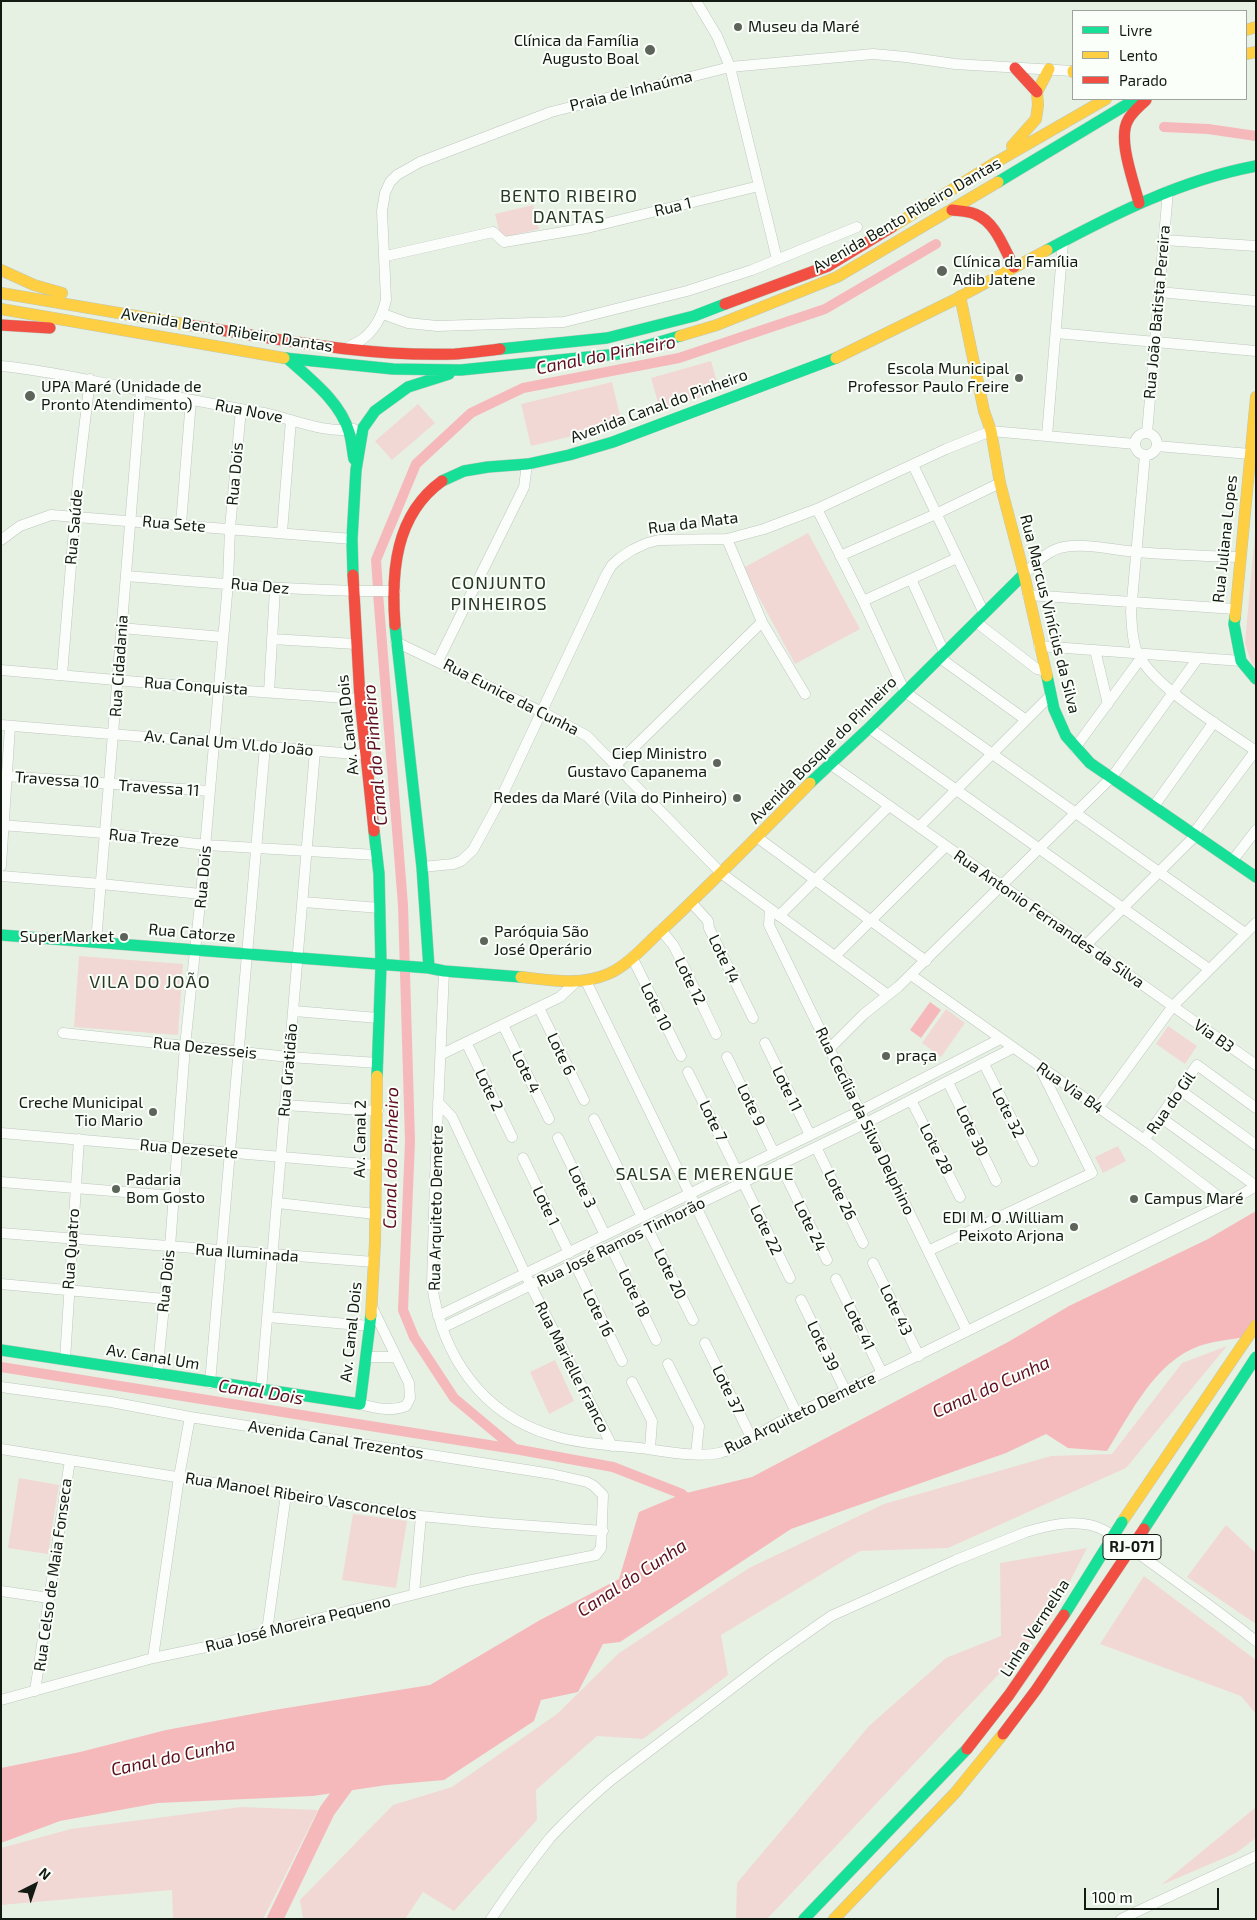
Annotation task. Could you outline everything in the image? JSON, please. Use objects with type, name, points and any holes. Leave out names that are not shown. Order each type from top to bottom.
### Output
[{"type":"main road","points":[[1015,68],[1037,92]]},
{"type":"main road","points":[[993,164],[1024,134],[1036,119],[1037,92],[1049,69]]},
{"type":"main road","name":"Avenida Bento Ribeiro Dantas","points":[[1,293],[167,322],[344,348],[394,353],[465,353],[607,338],[694,316],[828,266],[993,164],[1104,100]]},
{"type":"main road","name":"Avenida Bento Ribeiro Dantas","points":[[1,309],[287,358],[393,368],[461,370],[618,354],[717,326],[837,277],[1134,100]]},
{"type":"main road","points":[[1140,203],[1123,136],[1125,124],[1133,111],[1146,100]]},
{"type":"main road","name":"Avenida Canal do Pinheiro","points":[[429,968],[422,867],[396,642],[394,591],[396,564],[403,529],[410,515],[429,492],[443,481],[471,469],[486,466],[527,464],[574,454],[647,431],[829,361],[1140,203],[1220,173],[1256,166]]},
{"type":"main road","points":[[952,210],[971,212],[984,219],[994,230],[1014,267]]},
{"type":"main road","points":[[1,270],[34,285],[167,322]]},
{"type":"main road","name":"Rua Marcus Vinícius da Silva","points":[[960,296],[984,411],[991,431],[1000,482],[1024,574],[1039,646],[1058,721],[1075,748],[1090,763],[1256,876]]},
{"type":"main road","points":[[1,325],[94,332],[133,332]]},
{"type":"main road","points":[[287,358],[334,404],[349,430],[356,469]]},
{"type":"main road","points":[[356,469],[363,428],[375,411],[408,386],[461,370]]},
{"type":"main road","name":"Rua Juliana Lopes","points":[[1256,398],[1253,454],[1235,610],[1235,632],[1241,661],[1256,679]]},
{"type":"main road","name":"Av. Canal Dois","points":[[356,469],[352,539],[353,592],[360,699],[379,874],[381,965]]},
{"type":"main road","name":"Avenida Bosque do Pinheiro","points":[[411,967],[581,982],[608,974],[632,957],[758,838],[830,764],[869,728],[1024,574]]},
{"type":"main road","name":"Rua Catorze","points":[[1,935],[411,967]]},
{"type":"main road","points":[[378,1018],[381,965]]},
{"type":"main road","name":"Av. Canal 2","points":[[374,1262],[378,1111],[378,1018]]},
{"type":"main road","name":"Av. Canal Dois","points":[[360,1404],[370,1326],[374,1262]]},
{"type":"main road","name":"Linha Vermelha","points":[[804,1919],[967,1749],[991,1720],[1035,1660],[1122,1522],[1256,1325]]},
{"type":"main road","name":"Av. Canal Um","points":[[1,1350],[157,1375],[360,1404]]},
{"type":"main road","name":"RJ-071","points":[[834,1919],[955,1793],[1004,1734],[1042,1682],[1116,1572],[1256,1357]]},
{"type":"street","points":[[696,1],[717,36],[730,66],[777,259]]},
{"type":"street","name":"Praia de Inhaúma","points":[[344,348],[372,332],[383,314],[386,300],[386,256],[382,211],[385,193],[390,182],[408,167],[551,112],[730,66],[873,54],[1015,68],[1072,71]]},
{"type":"street","name":"Rua 1","points":[[386,256],[493,232],[504,242],[587,228],[759,186]]},
{"type":"street","name":"Rua João Batista Pereira","points":[[1147,433],[1168,191]]},
{"type":"street","points":[[383,314],[408,323],[437,326],[564,322],[687,291],[752,270],[857,227]]},
{"type":"street","points":[[1164,240],[1256,246]]},
{"type":"street","points":[[1047,436],[1063,242]]},
{"type":"street","points":[[1159,292],[1256,301]]},
{"type":"street","points":[[1056,333],[1256,351]]},
{"type":"street","name":"Rua Nove","points":[[1,366],[90,380],[241,409],[324,428],[349,430],[363,428]]},
{"type":"street","name":"Rua Saúde","points":[[62,675],[75,516],[90,380]]},
{"type":"street","name":"Rua Cidadania","points":[[96,942],[141,390]]},
{"type":"street","points":[[181,524],[191,400]]},
{"type":"street","name":"Rua Dois","points":[[157,1375],[170,1247],[185,1046],[206,845],[241,409]]},
{"type":"street","points":[[282,532],[291,420]]},
{"type":"street","name":"Rua da Mata","points":[[422,867],[452,864],[461,861],[471,854],[499,802],[596,595],[612,565],[632,550],[659,540],[727,538],[764,529],[817,509],[991,431],[1135,444]]},
{"type":"street","points":[[1147,433],[1156,439],[1157,446],[1152,454],[1145,455],[1137,450],[1135,444],[1140,435],[1147,433]]},
{"type":"street","points":[[1157,446],[1253,454]]},
{"type":"street","points":[[1086,945],[1195,834],[1256,750],[1174,693],[1155,677],[1139,656],[1132,626],[1145,455]]},
{"type":"street","points":[[438,661],[524,487],[527,464]]},
{"type":"street","points":[[913,465],[984,613]]},
{"type":"street","points":[[840,556],[936,514],[1000,482]]},
{"type":"street","points":[[817,509],[863,601],[905,692],[1245,933]]},
{"type":"street","name":"Rua Sete","points":[[1,540],[20,526],[35,519],[51,515],[352,539]]},
{"type":"street","points":[[727,538],[762,622],[805,694]]},
{"type":"street","name":"Avenida Bosque do Pinheiro","points":[[1024,574],[1043,557],[1064,547],[1240,557]]},
{"type":"street","points":[[863,601],[957,558]]},
{"type":"street","name":"Rua Dez","points":[[126,576],[276,589],[353,592],[394,591]]},
{"type":"street","points":[[911,579],[942,656],[1026,720]]},
{"type":"street","points":[[269,692],[276,589]]},
{"type":"street","points":[[1028,595],[1235,610]]},
{"type":"street","points":[[616,765],[762,622]]},
{"type":"street","points":[[976,622],[1038,668],[1045,671]]},
{"type":"street","points":[[121,628],[222,637]]},
{"type":"street","points":[[272,639],[356,644]]},
{"type":"street","name":"Rua Eunice da Cunha","points":[[396,642],[542,712],[587,736],[721,873],[888,994]]},
{"type":"street","points":[[1039,646],[1095,650],[1139,656],[1241,661]]},
{"type":"street","points":[[1095,650],[1108,704]]},
{"type":"street","points":[[1075,748],[1108,704],[1139,656]]},
{"type":"street","points":[[829,1049],[864,1014],[926,961],[1112,777],[1198,658]]},
{"type":"street","name":"Rua Conquista","points":[[1,670],[360,699]]},
{"type":"street","points":[[919,827],[1051,695]]},
{"type":"street","points":[[1154,806],[1214,722]]},
{"type":"street","points":[[1,866],[6,776],[6,725]]},
{"type":"street","name":"Av. Canal Um Vl.do João","points":[[6,725],[367,755]]},
{"type":"street","points":[[869,728],[1209,969]]},
{"type":"street","points":[[210,1382],[266,746]]},
{"type":"street","name":"Rua Gratidão","points":[[261,1390],[315,751]]},
{"type":"street","name":"Rua Antonio Fernandes da Silva","points":[[830,764],[1173,1006]]},
{"type":"street","name":"Travessa 10","points":[[6,776],[108,784]]},
{"type":"street","name":"Travessa 11","points":[[108,784],[209,791]]},
{"type":"street","points":[[775,912],[815,880],[890,806]]},
{"type":"street","name":"Rua Treze","points":[[2,825],[104,833],[206,845],[307,852],[376,854]]},
{"type":"street","points":[[1233,860],[1256,830]]},
{"type":"street","points":[[758,838],[926,961]]},
{"type":"street","points":[[835,956],[946,846]]},
{"type":"street","points":[[1,876],[201,894]]},
{"type":"street","points":[[303,902],[380,908]]},
{"type":"street","name":"Lote 14","points":[[691,902],[708,921],[708,928],[753,1018]]},
{"type":"street","name":"Rua Cecília da Silva Delphino","points":[[775,912],[769,926],[967,1332]]},
{"type":"street","points":[[1098,1108],[1173,1006],[1256,924]]},
{"type":"street","name":"Lote 12","points":[[661,930],[674,946],[716,1034]]},
{"type":"street","name":"Lote 10","points":[[632,957],[681,1056]]},
{"type":"street","name":"Rua Arquiteto Demetre","points":[[444,971],[432,1286],[438,1316],[447,1342],[459,1366],[486,1399],[504,1412],[551,1435],[612,1446],[696,1454],[724,1452],[1227,1203],[1256,1186]]},
{"type":"street","name":"Rua Via B4","points":[[910,975],[1144,1140],[1227,1203]]},
{"type":"street","points":[[442,1054],[539,1008],[560,997],[581,982],[690,1194],[798,1414]]},
{"type":"street","name":"Via B3","points":[[1173,1006],[1256,1065]]},
{"type":"street","name":"Lote 6","points":[[539,1008],[584,1100]]},
{"type":"street","points":[[294,1010],[378,1018]]},
{"type":"street","name":"Lote 4","points":[[503,1025],[548,1119]]},
{"type":"street","name":"Rua Dezesseis","points":[[63,1033],[289,1057],[378,1063]]},
{"type":"street","name":"Rua José Ramos Tinhorão","points":[[438,1316],[810,1136],[1000,1039]]},
{"type":"street","name":"Lote 2","points":[[466,1042],[512,1137]]},
{"type":"street","name":"Lote 11","points":[[765,1043],[810,1136]]},
{"type":"street","name":"Rua José Ramos Tinhorão","points":[[442,1328],[866,1123],[1013,1048]]},
{"type":"street","name":"Lote 9","points":[[727,1057],[774,1153]]},
{"type":"street","name":"Lote 32","points":[[984,1064],[1033,1161]]},
{"type":"street","points":[[928,1252],[1092,1173],[1039,1066]]},
{"type":"street","name":"Rua do Gil","points":[[1144,1140],[1197,1066],[1256,1108]]},
{"type":"street","name":"Lote 7","points":[[688,1072],[737,1171]]},
{"type":"street","name":"Lote 30","points":[[948,1082],[996,1181]]},
{"type":"street","points":[[1180,1090],[1256,1145]]},
{"type":"street","name":"Lote 28","points":[[911,1100],[960,1198]]},
{"type":"street","name":"Rua Marielle Franco","points":[[438,1102],[452,1117],[525,1274],[612,1446]]},
{"type":"street","points":[[285,1104],[378,1111]]},
{"type":"street","points":[[1160,1117],[1256,1186]]},
{"type":"street","points":[[594,1119],[642,1217]]},
{"type":"street","name":"Rua Dezesete","points":[[1,1133],[376,1165]]},
{"type":"street","name":"Lote 3","points":[[558,1138],[605,1235]]},
{"type":"street","name":"Rua Quatro","points":[[65,1360],[79,1139]]},
{"type":"street","name":"Lote 26","points":[[816,1147],[863,1243]]},
{"type":"street","name":"Lote 1","points":[[523,1158],[569,1253]]},
{"type":"street","name":"Lote 24","points":[[780,1164],[827,1260]]},
{"type":"street","points":[[1,1182],[174,1196]]},
{"type":"street","name":"Lote 22","points":[[743,1182],[790,1278]]},
{"type":"street","points":[[278,1203],[375,1214]]},
{"type":"street","name":"Lote 20","points":[[648,1228],[693,1320]]},
{"type":"street","name":"Rua Iluminada","points":[[1,1233],[374,1262]]},
{"type":"street","name":"Lote 18","points":[[611,1246],[656,1340]]},
{"type":"street","name":"Lote 43","points":[[873,1263],[919,1356]]},
{"type":"street","name":"Lote 16","points":[[575,1264],[622,1361]]},
{"type":"street","name":"Lote 41","points":[[836,1279],[882,1373]]},
{"type":"street","points":[[1,1284],[165,1299]]},
{"type":"street","name":"Lote 39","points":[[800,1300],[846,1392]]},
{"type":"street","points":[[360,1404],[390,1410],[406,1406],[409,1403],[409,1383],[371,1306]]},
{"type":"street","points":[[268,1317],[370,1326]]},
{"type":"street","name":"Lote 37","points":[[705,1343],[751,1437]]},
{"type":"street","points":[[366,1357],[395,1357]]},
{"type":"street","points":[[668,1364],[698,1426],[696,1454]]},
{"type":"street","points":[[632,1382],[652,1421],[650,1449]]},
{"type":"street","name":"Avenida Canal Trezentos","points":[[1,1387],[110,1402],[190,1417],[480,1462],[587,1482],[599,1490],[605,1498],[601,1548],[596,1555]]},
{"type":"street","points":[[153,1658],[179,1477],[190,1417]]},
{"type":"street","name":"Rua Manoel Ribeiro Vasconcelos","points":[[1,1448],[421,1516],[493,1524],[603,1531]]},
{"type":"street","name":"Rua Celso de Maia Fonseca","points":[[35,1691],[70,1460]]},
{"type":"street","points":[[267,1631],[286,1494]]},
{"type":"street","points":[[414,1594],[421,1516]]},
{"type":"street","points":[[491,1919],[528,1866],[582,1805],[611,1780],[804,1634],[843,1609],[1026,1532],[1072,1523],[1097,1527],[1158,1568],[1256,1641]]},
{"type":"street","name":"Rua José Moreira Pequeno","points":[[1,1700],[153,1658],[210,1646],[467,1581],[596,1555]]},
{"type":"street","points":[[1,1591],[49,1598]]},
{"type":"street","points":[[1121,1919],[1256,1856]]},
{"type":"shaded area","points":[[533,205],[539,229],[501,238],[495,214]]},
{"type":"shaded area","points":[[711,361],[720,392],[660,409],[651,378]]},
{"type":"shaded area","points":[[612,382],[622,424],[531,446],[521,404]]},
{"type":"shaded area","points":[[418,404],[435,423],[392,460],[375,441]]},
{"type":"shaded area","points":[[1256,522],[1256,668],[1251,662],[1245,643]]},
{"type":"shaded area","points":[[808,533],[860,629],[795,664],[743,568]]},
{"type":"shaded area","points":[[79,956],[183,964],[178,1035],[74,1027]]},
{"type":"shaded area","points":[[946,1009],[965,1023],[941,1057],[922,1043]]},
{"type":"shaded area","points":[[1168,1026],[1197,1046],[1185,1064],[1156,1044]]},
{"type":"shaded area","points":[[1118,1146],[1126,1161],[1103,1173],[1095,1157]]},
{"type":"shaded area","points":[[1227,1346],[1126,1468],[948,1548],[860,1551],[721,1635],[728,1675],[643,1739],[597,1736],[536,1790],[537,1820],[454,1911],[423,1892],[405,1919],[303,1919],[300,1900],[393,1805],[452,1787],[557,1714],[619,1653],[749,1568],[884,1504],[1051,1456],[1112,1454],[1182,1363]]},
{"type":"shaded area","points":[[555,1360],[574,1401],[549,1414],[530,1372]]},
{"type":"shaded area","points":[[19,1478],[59,1485],[48,1554],[8,1548]]},
{"type":"shaded area","points":[[353,1514],[407,1521],[396,1588],[342,1580]]},
{"type":"shaded area","points":[[1226,1525],[1256,1553],[1256,1624],[1187,1577]]},
{"type":"shaded area","points":[[1087,1548],[1050,1620],[767,1919],[736,1919],[737,1883],[869,1726],[946,1658],[1001,1636],[1000,1563]]},
{"type":"shaded area","points":[[1144,1576],[1256,1660],[1256,1714],[1241,1696],[1100,1644]]},
{"type":"shaded area","points":[[241,1807],[318,1810],[263,1919],[173,1919],[172,1890],[1,1905],[1,1848],[71,1829]]},
{"type":"shaded area","points":[[1256,1807],[1256,1838],[1236,1853],[1161,1885]]},
{"type":"water","points":[[930,1002],[941,1010],[921,1038],[910,1030]]},
{"type":"water","name":"Canal do Cunha","points":[[1256,1211],[1256,1335],[1199,1346],[1169,1364],[1157,1376],[1135,1405],[1107,1451],[1068,1448],[1046,1434],[1006,1453],[791,1529],[620,1642],[603,1644],[578,1692],[541,1700],[534,1721],[444,1780],[387,1785],[313,1796],[158,1803],[60,1821],[1,1843],[1,1768],[80,1752],[166,1730],[274,1710],[430,1685],[540,1620],[619,1579],[639,1512],[682,1494],[752,1477],[1008,1342],[1069,1306],[1208,1239]]},
{"type":"waterway","name":"Canal do Pinheiro","points":[[1164,127],[1208,129],[1256,136]]},
{"type":"waterway","name":"Canal do Pinheiro","points":[[378,589],[376,560],[416,464],[471,413],[523,388],[679,358],[825,309],[936,244]]},
{"type":"waterway","name":"Canal do Pinheiro","points":[[378,593],[403,905],[410,1141],[403,1310],[414,1337],[454,1398],[515,1449],[613,1467],[682,1494],[692,1504]]},
{"type":"waterway","name":"Canal Dois","points":[[1,1367],[514,1449]]},
{"type":"waterway","points":[[275,1919],[327,1811],[354,1774]]},
{"type":"traffic: fast","points":[[998,182],[1134,100]]},
{"type":"traffic: fast","points":[[1047,250],[1123,211],[1175,189],[1228,172],[1256,166]]},
{"type":"traffic: fast","points":[[500,349],[607,338],[694,316],[725,304]]},
{"type":"traffic: fast","points":[[284,358],[393,369],[461,370],[618,354],[680,336]]},
{"type":"traffic: fast","points":[[287,358],[314,382],[339,410],[349,432],[354,459]]},
{"type":"traffic: fast","points":[[442,481],[464,471],[528,464],[569,455],[613,442],[836,358]]},
{"type":"traffic: fast","points":[[353,575],[352,539],[356,470],[363,428],[375,411],[408,387],[449,374]]},
{"type":"traffic: fast","points":[[810,783],[869,728],[1024,574]]},
{"type":"traffic: fast","points":[[1235,617],[1234,624],[1241,661],[1256,679]]},
{"type":"traffic: fast","points":[[395,625],[422,867],[429,968]]},
{"type":"traffic: fast","points":[[1047,676],[1054,709],[1066,736],[1090,763],[1256,877]]},
{"type":"traffic: fast","points":[[374,831],[379,874],[381,965],[377,1076]]},
{"type":"traffic: fast","points":[[1,935],[429,968],[444,971],[521,977]]},
{"type":"traffic: fast","points":[[1,1350],[360,1404],[371,1315]]},
{"type":"traffic: fast","points":[[1144,1529],[1256,1357]]},
{"type":"traffic: fast","points":[[1064,1615],[1122,1522]]},
{"type":"traffic: fast","points":[[804,1919],[967,1749]]},
{"type":"traffic: slow","points":[[1247,30],[1256,27]]},
{"type":"traffic: slow","points":[[1247,54],[1256,52]]},
{"type":"traffic: slow","points":[[1012,146],[1036,119],[1037,92],[1049,69]]},
{"type":"traffic: slow","points":[[892,227],[993,164],[1104,100]]},
{"type":"traffic: slow","points":[[680,336],[717,325],[837,277],[998,182]]},
{"type":"traffic: slow","points":[[836,358],[952,301],[1047,250]]},
{"type":"traffic: slow","points":[[1,270],[34,285],[62,293]]},
{"type":"traffic: slow","points":[[1,293],[189,325]]},
{"type":"traffic: slow","points":[[960,296],[984,411],[991,431],[1000,483],[1024,574],[1047,676]]},
{"type":"traffic: slow","points":[[1,309],[284,358]]},
{"type":"traffic: slow","points":[[1235,617],[1256,397]]},
{"type":"traffic: slow","points":[[521,977],[554,981],[576,981],[597,978],[616,970],[638,953],[810,783]]},
{"type":"traffic: slow","points":[[371,1315],[375,1242],[377,1076]]},
{"type":"traffic: slow","points":[[1122,1522],[1256,1325]]},
{"type":"traffic: slow","points":[[834,1919],[955,1793],[1003,1734]]},
{"type":"traffic: jam","points":[[1015,68],[1037,92]]},
{"type":"traffic: jam","points":[[1139,203],[1124,138],[1128,120],[1146,100]]},
{"type":"traffic: jam","points":[[952,210],[972,213],[989,223],[999,237],[1014,267]]},
{"type":"traffic: jam","points":[[725,304],[828,266],[892,227]]},
{"type":"traffic: jam","points":[[1,325],[50,328]]},
{"type":"traffic: jam","points":[[189,325],[322,346],[388,353],[455,354],[500,349]]},
{"type":"traffic: jam","points":[[395,625],[394,585],[399,546],[414,510],[426,495],[442,481]]},
{"type":"traffic: jam","points":[[353,575],[360,699],[374,831]]},
{"type":"traffic: jam","points":[[1003,1734],[1036,1690],[1144,1529]]},
{"type":"traffic: jam","points":[[967,1749],[1009,1695],[1064,1615]]},
{"type":"place","name":"Museu da Maré","points":[[738,27]]},
{"type":"place","name":"Clínica da Família Augusto Boal","points":[[650,50]]},
{"type":"place","name":"Clínica da Família Adib Jatene","points":[[942,271]]},
{"type":"place","name":"Escola Municipal Professor Paulo Freire","points":[[1019,378]]},
{"type":"place","name":"UPA Maré (Unidade de Pronto Atendimento)","points":[[30,396]]},
{"type":"place","name":"Ciep Ministro Gustavo Capanema","points":[[717,763]]},
{"type":"place","name":"Redes da Maré (Vila do Pinheiro)","points":[[737,798]]},
{"type":"place","name":"SuperMarket","points":[[124,937]]},
{"type":"place","name":"Paróquia São José Operário","points":[[484,941]]},
{"type":"place","name":"praça","points":[[886,1056]]},
{"type":"place","name":"Creche Municipal Tio Mario","points":[[153,1112]]},
{"type":"place","name":"Padaria Bom Gosto","points":[[116,1189]]},
{"type":"place","name":"Campus Maré","points":[[1134,1199]]},
{"type":"place","name":"EDI M. O .William Peixoto Arjona","points":[[1074,1227]]},
{"type":"district","name":"BENTO RIBEIRO DANTAS","points":[[569,206]]},
{"type":"district","name":"CONJUNTO PINHEIROS","points":[[499,593]]},
{"type":"district","name":"VILA DO JOÃO","points":[[150,982]]},
{"type":"district","name":"SALSA E MERENGUE","points":[[705,1174]]}]
